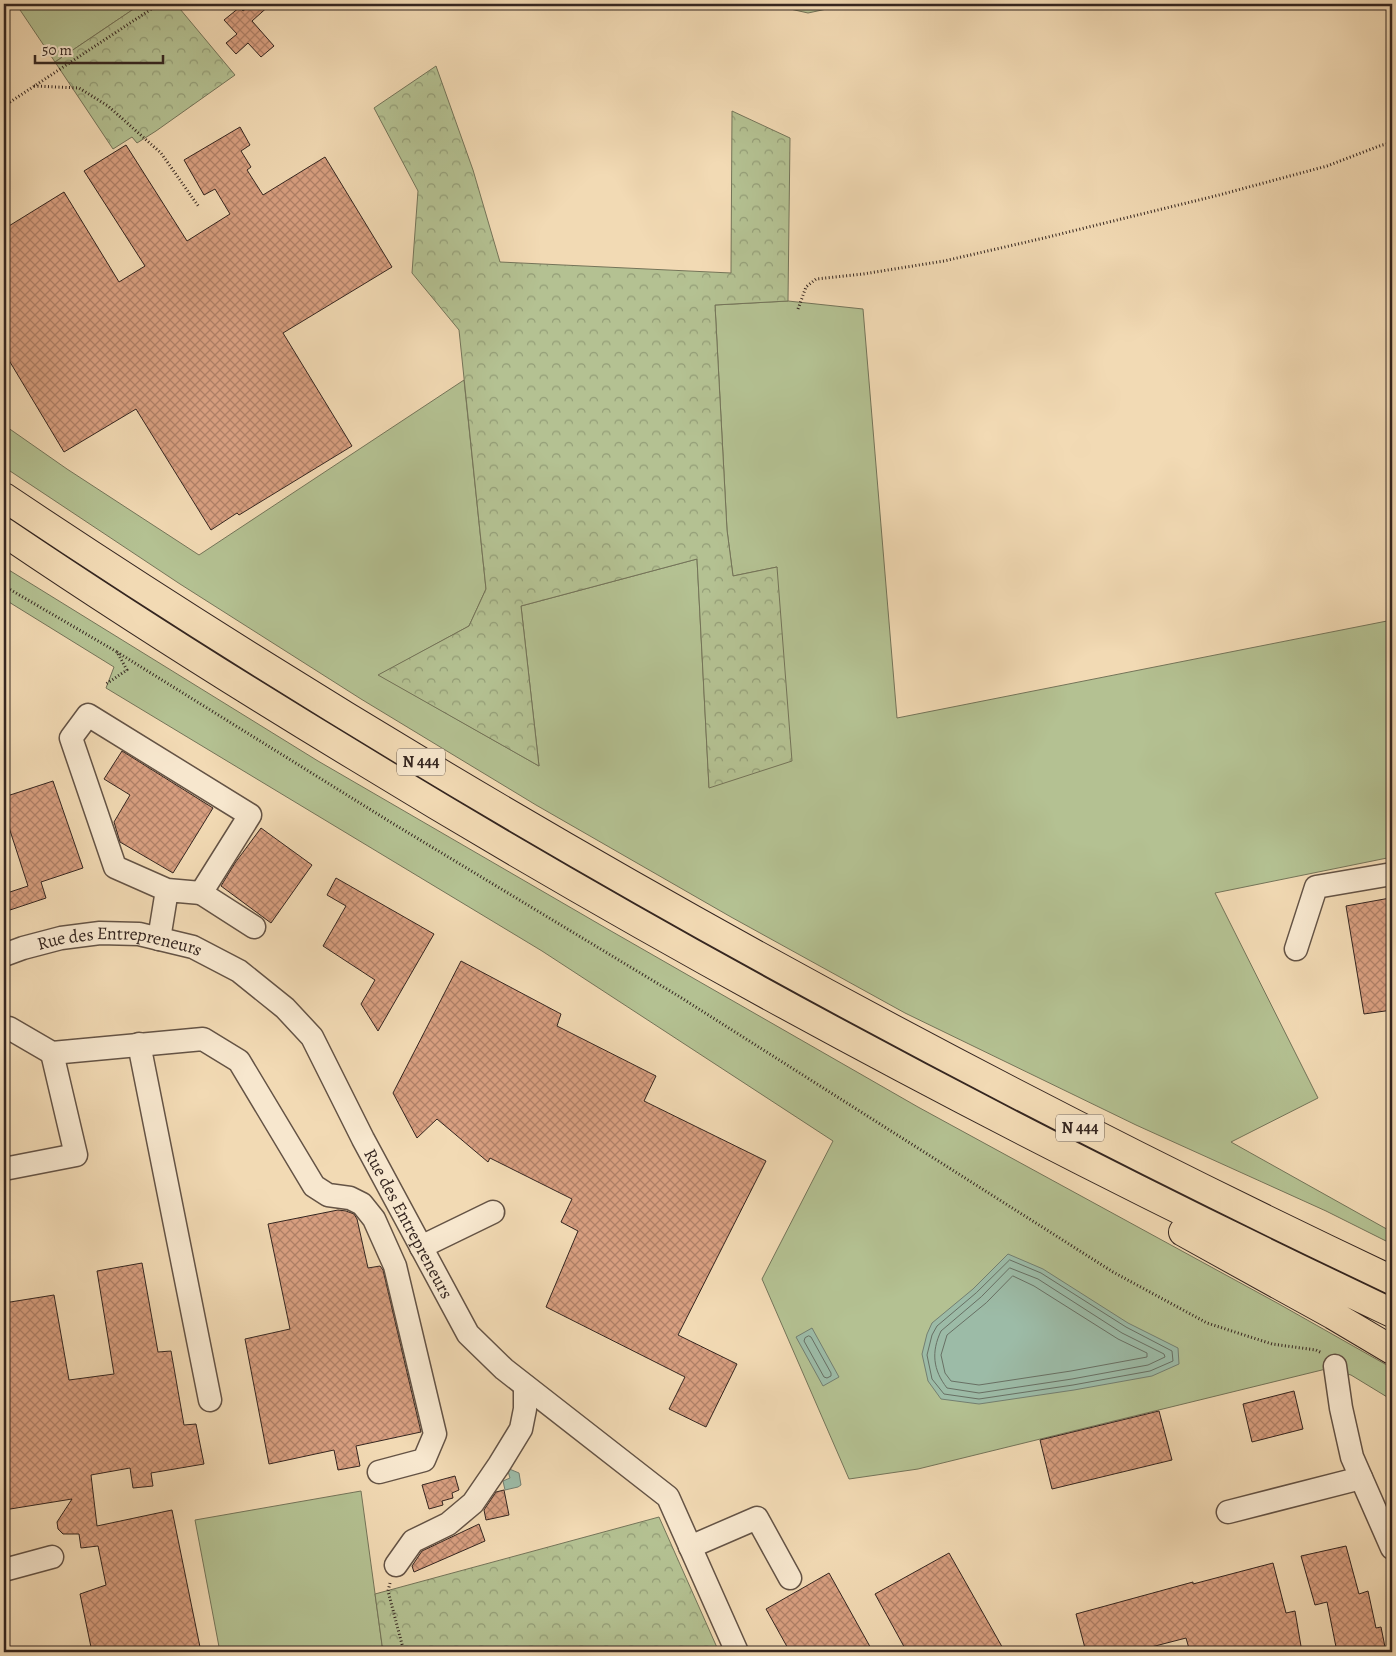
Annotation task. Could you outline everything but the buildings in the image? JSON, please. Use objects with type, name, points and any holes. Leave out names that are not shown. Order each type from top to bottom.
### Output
[{"type":"highway","name":"N 444","points":[[4,496],[265,667],[607,872],[842,1003],[996,1084],[1139,1158],[1392,1280]]},
{"type":"highway","name":"N 444","points":[[4,532],[182,649],[297,721],[431,803],[568,883],[813,1020],[984,1111],[1164,1203],[1392,1313]]},
{"type":"highway","points":[[1164,1203],[1166,1222],[1392,1350]]},
{"type":"highway","points":[[1312,1242],[1329,1236],[1392,1264]]},
{"type":"street","points":[[202,893],[250,815],[88,715],[71,738],[115,867],[167,890],[202,893],[254,926]]},
{"type":"street","points":[[1296,949],[1316,887],[1392,874]]},
{"type":"street","points":[[159,939],[167,890]]},
{"type":"street","name":"Rue des Entrepreneurs","points":[[4,955],[61,938],[100,933],[139,934],[193,947],[239,971],[285,1008],[312,1037],[363,1139],[468,1334],[504,1369],[668,1497],[737,1652]]},
{"type":"street","points":[[4,1029],[9,1028],[52,1052],[203,1039],[239,1062],[314,1186],[328,1195],[350,1198],[362,1204],[374,1219],[395,1266],[435,1434],[424,1460],[378,1472]]},
{"type":"street","points":[[139,1044],[210,1400]]},
{"type":"street","points":[[4,1168],[76,1154],[52,1052]]},
{"type":"street","points":[[421,1247],[493,1212]]},
{"type":"street","points":[[1335,1366],[1341,1408],[1352,1457],[1392,1548]]},
{"type":"street","points":[[396,1565],[413,1542],[448,1524],[473,1503],[499,1465],[520,1429],[525,1409],[525,1386]]},
{"type":"street","points":[[1228,1512],[1361,1478]]},
{"type":"street","points":[[690,1548],[757,1518],[790,1578]]},
{"type":"street","points":[[4,1570],[52,1557]]},
{"type":"path","points":[[4,106],[159,4]]},
{"type":"path","points":[[34,86],[79,88],[108,106],[161,153],[199,207]]},
{"type":"path","points":[[798,309],[806,287],[816,279],[863,274],[944,261],[1044,238],[1219,196],[1327,166],[1392,143]]},
{"type":"path","points":[[4,586],[117,652],[392,823],[680,997],[1113,1272],[1207,1323],[1272,1344],[1316,1350],[1329,1356],[1335,1366]]},
{"type":"path","points":[[106,684],[127,670],[117,652]]},
{"type":"path","points":[[396,1565],[388,1591],[404,1652]]},
{"type":"green space","points":[[16,4],[141,4],[55,62]]},
{"type":"green space","points":[[141,4],[187,4],[180,9],[235,75],[137,143],[132,137],[113,149],[55,62]]},
{"type":"green space","points":[[768,4],[850,4],[808,13]]},
{"type":"green space","points":[[436,66],[473,170],[500,262],[731,273],[732,111],[790,138],[788,301],[715,305],[727,530],[733,576],[777,567],[792,761],[709,788],[697,559],[521,606],[539,766],[378,675],[469,626],[486,589],[459,330],[412,273],[418,191],[374,108]]},
{"type":"green space","points":[[788,301],[863,309],[897,718],[1392,620],[1392,857],[1215,893],[1318,1098],[1231,1142],[1392,1232],[1392,1244],[1326,1211],[1136,1125],[905,1013],[731,917],[536,805],[361,699],[180,584],[4,467],[4,425],[67,469],[199,555],[464,380],[486,589],[469,626],[379,675],[539,766],[521,606],[697,559],[709,787],[777,567],[733,576],[727,530],[715,305]]},
{"type":"green space","points":[[4,567],[318,761],[611,931],[918,1107],[1279,1304],[1392,1368],[1392,1400],[1351,1375],[1326,1369],[918,1469],[849,1479],[762,1279],[833,1141],[542,951],[106,688],[114,667],[4,599]]},
{"type":"green space","points":[[361,1491],[383,1652],[220,1652],[195,1520]]},
{"type":"green space","points":[[659,1517],[719,1652],[383,1652],[375,1594]]},
{"type":"water","points":[[1008,1254],[1043,1269],[1128,1323],[1178,1348],[1179,1364],[1152,1376],[979,1404],[941,1399],[928,1381],[922,1354],[932,1323],[973,1289]]},
{"type":"water","points":[[812,1328],[839,1377],[823,1386],[796,1337]]},
{"type":"water","points":[[507,1468],[519,1473],[521,1485],[505,1490],[503,1481],[510,1478]]}]
